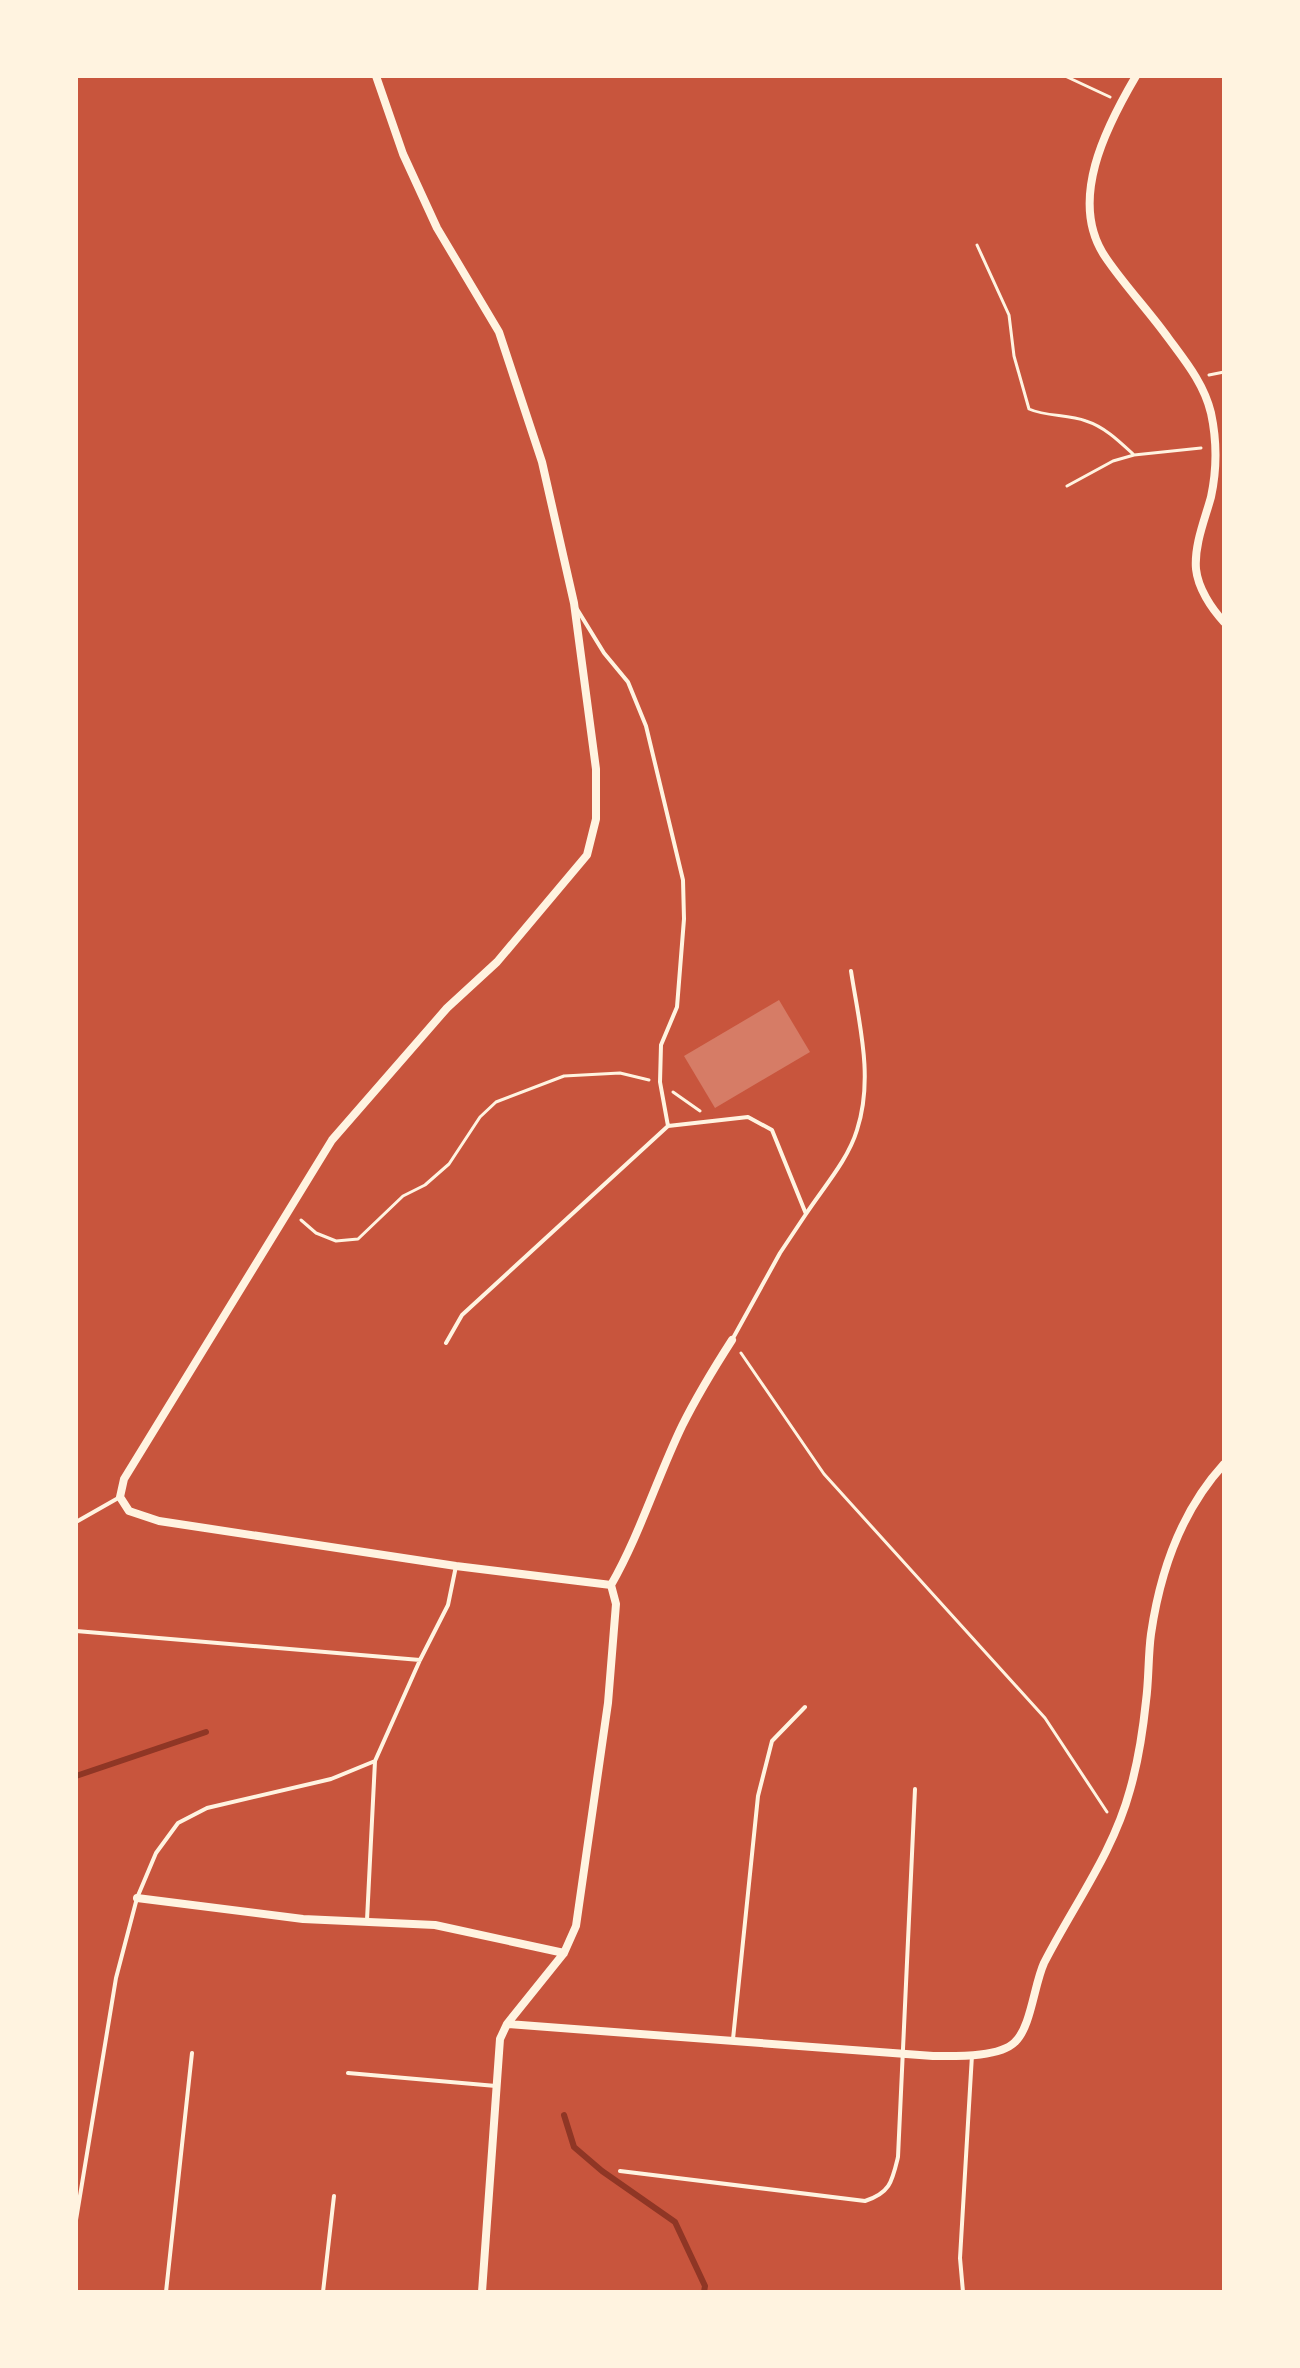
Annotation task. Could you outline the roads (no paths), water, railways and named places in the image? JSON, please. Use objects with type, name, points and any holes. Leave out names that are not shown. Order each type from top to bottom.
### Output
[{"type":"street","points":[[376,76],[403,154],[437,228],[499,332],[542,462],[574,603],[596,769],[596,819],[587,855],[497,962],[447,1008],[332,1140],[124,1479],[120,1497],[129,1511],[159,1521],[456,1566],[611,1585]]},
{"type":"street","points":[[1136,76],[1121,102],[1097,159],[1089,200],[1091,228],[1104,256],[1197,378],[1210,410],[1217,447],[1212,493],[1198,544],[1196,569],[1213,610],[1224,622]]},
{"type":"street","points":[[482,2292],[500,2039],[507,2024],[564,1953],[576,1926],[603,1746],[616,1604],[611,1585],[648,1508],[681,1428],[706,1380],[732,1340]]},
{"type":"street","points":[[507,2024],[901,2054],[972,2055],[1013,2044],[1022,2033],[1039,1975],[1077,1900],[1099,1867],[1117,1827],[1133,1775],[1146,1701],[1151,1634],[1165,1567],[1184,1520],[1224,1464]]},
{"type":"street","points":[[137,1898],[303,1919],[435,1925],[564,1953]]},
{"type":"lane","points":[[574,603],[604,653],[628,682],[646,726],[683,880],[684,919],[677,1007],[661,1045],[660,1082],[668,1126]]},
{"type":"lane","points":[[732,1340],[780,1253],[840,1163],[857,1131],[867,1080],[851,971]]},
{"type":"lane","points":[[446,1343],[462,1315],[668,1126],[748,1117],[772,1130],[806,1214]]},
{"type":"lane","points":[[76,1522],[120,1497]]},
{"type":"lane","points":[[367,1923],[375,1761],[448,1605],[456,1566]]},
{"type":"lane","points":[[76,1631],[420,1660]]},
{"type":"lane","points":[[732,2041],[758,1796],[764,1767],[772,1741],[805,1707]]},
{"type":"lane","points":[[76,2220],[106,2025],[137,1898],[156,1853],[178,1823],[207,1808],[331,1779],[375,1761]]},
{"type":"lane","points":[[620,2171],[865,2201],[881,2196],[892,2181],[898,2157],[915,1789]]},
{"type":"lane","points":[[166,2292],[192,2053]]},
{"type":"lane","points":[[963,2292],[960,2258],[972,2055]]},
{"type":"lane","points":[[348,2073],[496,2086]]},
{"type":"lane","points":[[323,2292],[334,2196]]},
{"type":"waterway","points":[[76,1776],[206,1732]]},
{"type":"waterway","points":[[564,2115],[574,2147],[602,2171],[675,2222],[705,2286],[704,2292]]}]
